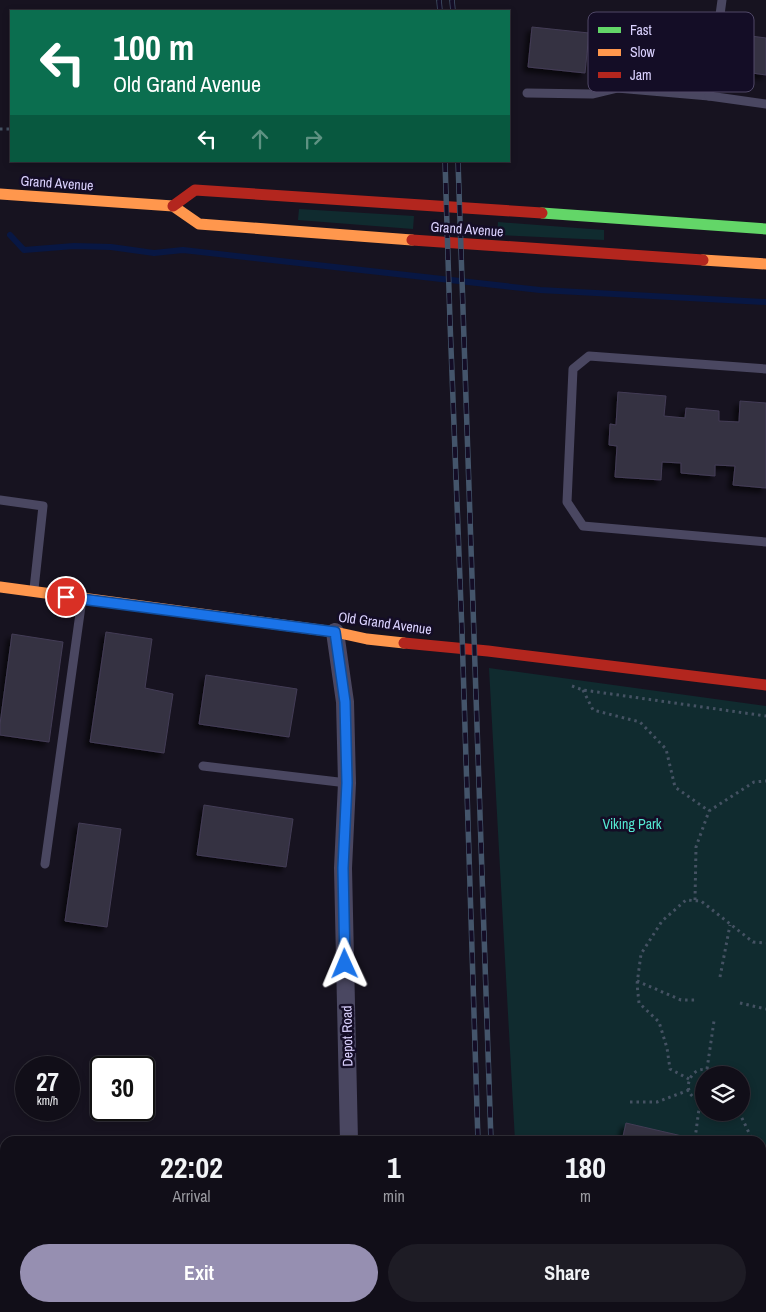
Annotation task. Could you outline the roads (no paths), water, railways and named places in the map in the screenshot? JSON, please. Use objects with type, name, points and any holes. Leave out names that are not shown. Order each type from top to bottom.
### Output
[{"type":"main road","name":"Grand Avenue","points":[[173,206],[195,190],[766,229]]},
{"type":"main road","name":"Grand Avenue","points":[[0,194],[173,206],[199,224],[766,264]]},
{"type":"main road","name":"Old Grand Avenue","points":[[0,587],[335,632],[367,639],[488,651],[766,685]]},
{"type":"street","name":"Depot Road","points":[[335,632],[345,702],[347,783],[343,868],[349,1136]]},
{"type":"lane","points":[[527,93],[592,94],[600,92]]},
{"type":"lane","points":[[664,92],[766,104]]},
{"type":"lane","points":[[710,92],[710,96]]},
{"type":"lane","points":[[766,369],[589,356],[572,368],[567,502],[583,526],[766,542]]},
{"type":"lane","points":[[0,500],[43,506],[34,592]]},
{"type":"lane","points":[[45,864],[82,599]]},
{"type":"lane","points":[[203,766],[347,783]]},
{"type":"waterway","points":[[10,235],[24,250],[74,246],[111,247],[154,253],[183,250],[540,290],[766,302]]},
{"type":"railway","points":[[439,0],[440,10]]},
{"type":"railway","points":[[452,0],[453,10]]},
{"type":"railway","points":[[445,162],[478,1136]]},
{"type":"railway","points":[[458,162],[491,1136]]},
{"type":"park label","name":"Viking Park","points":[[632,824]]}]
